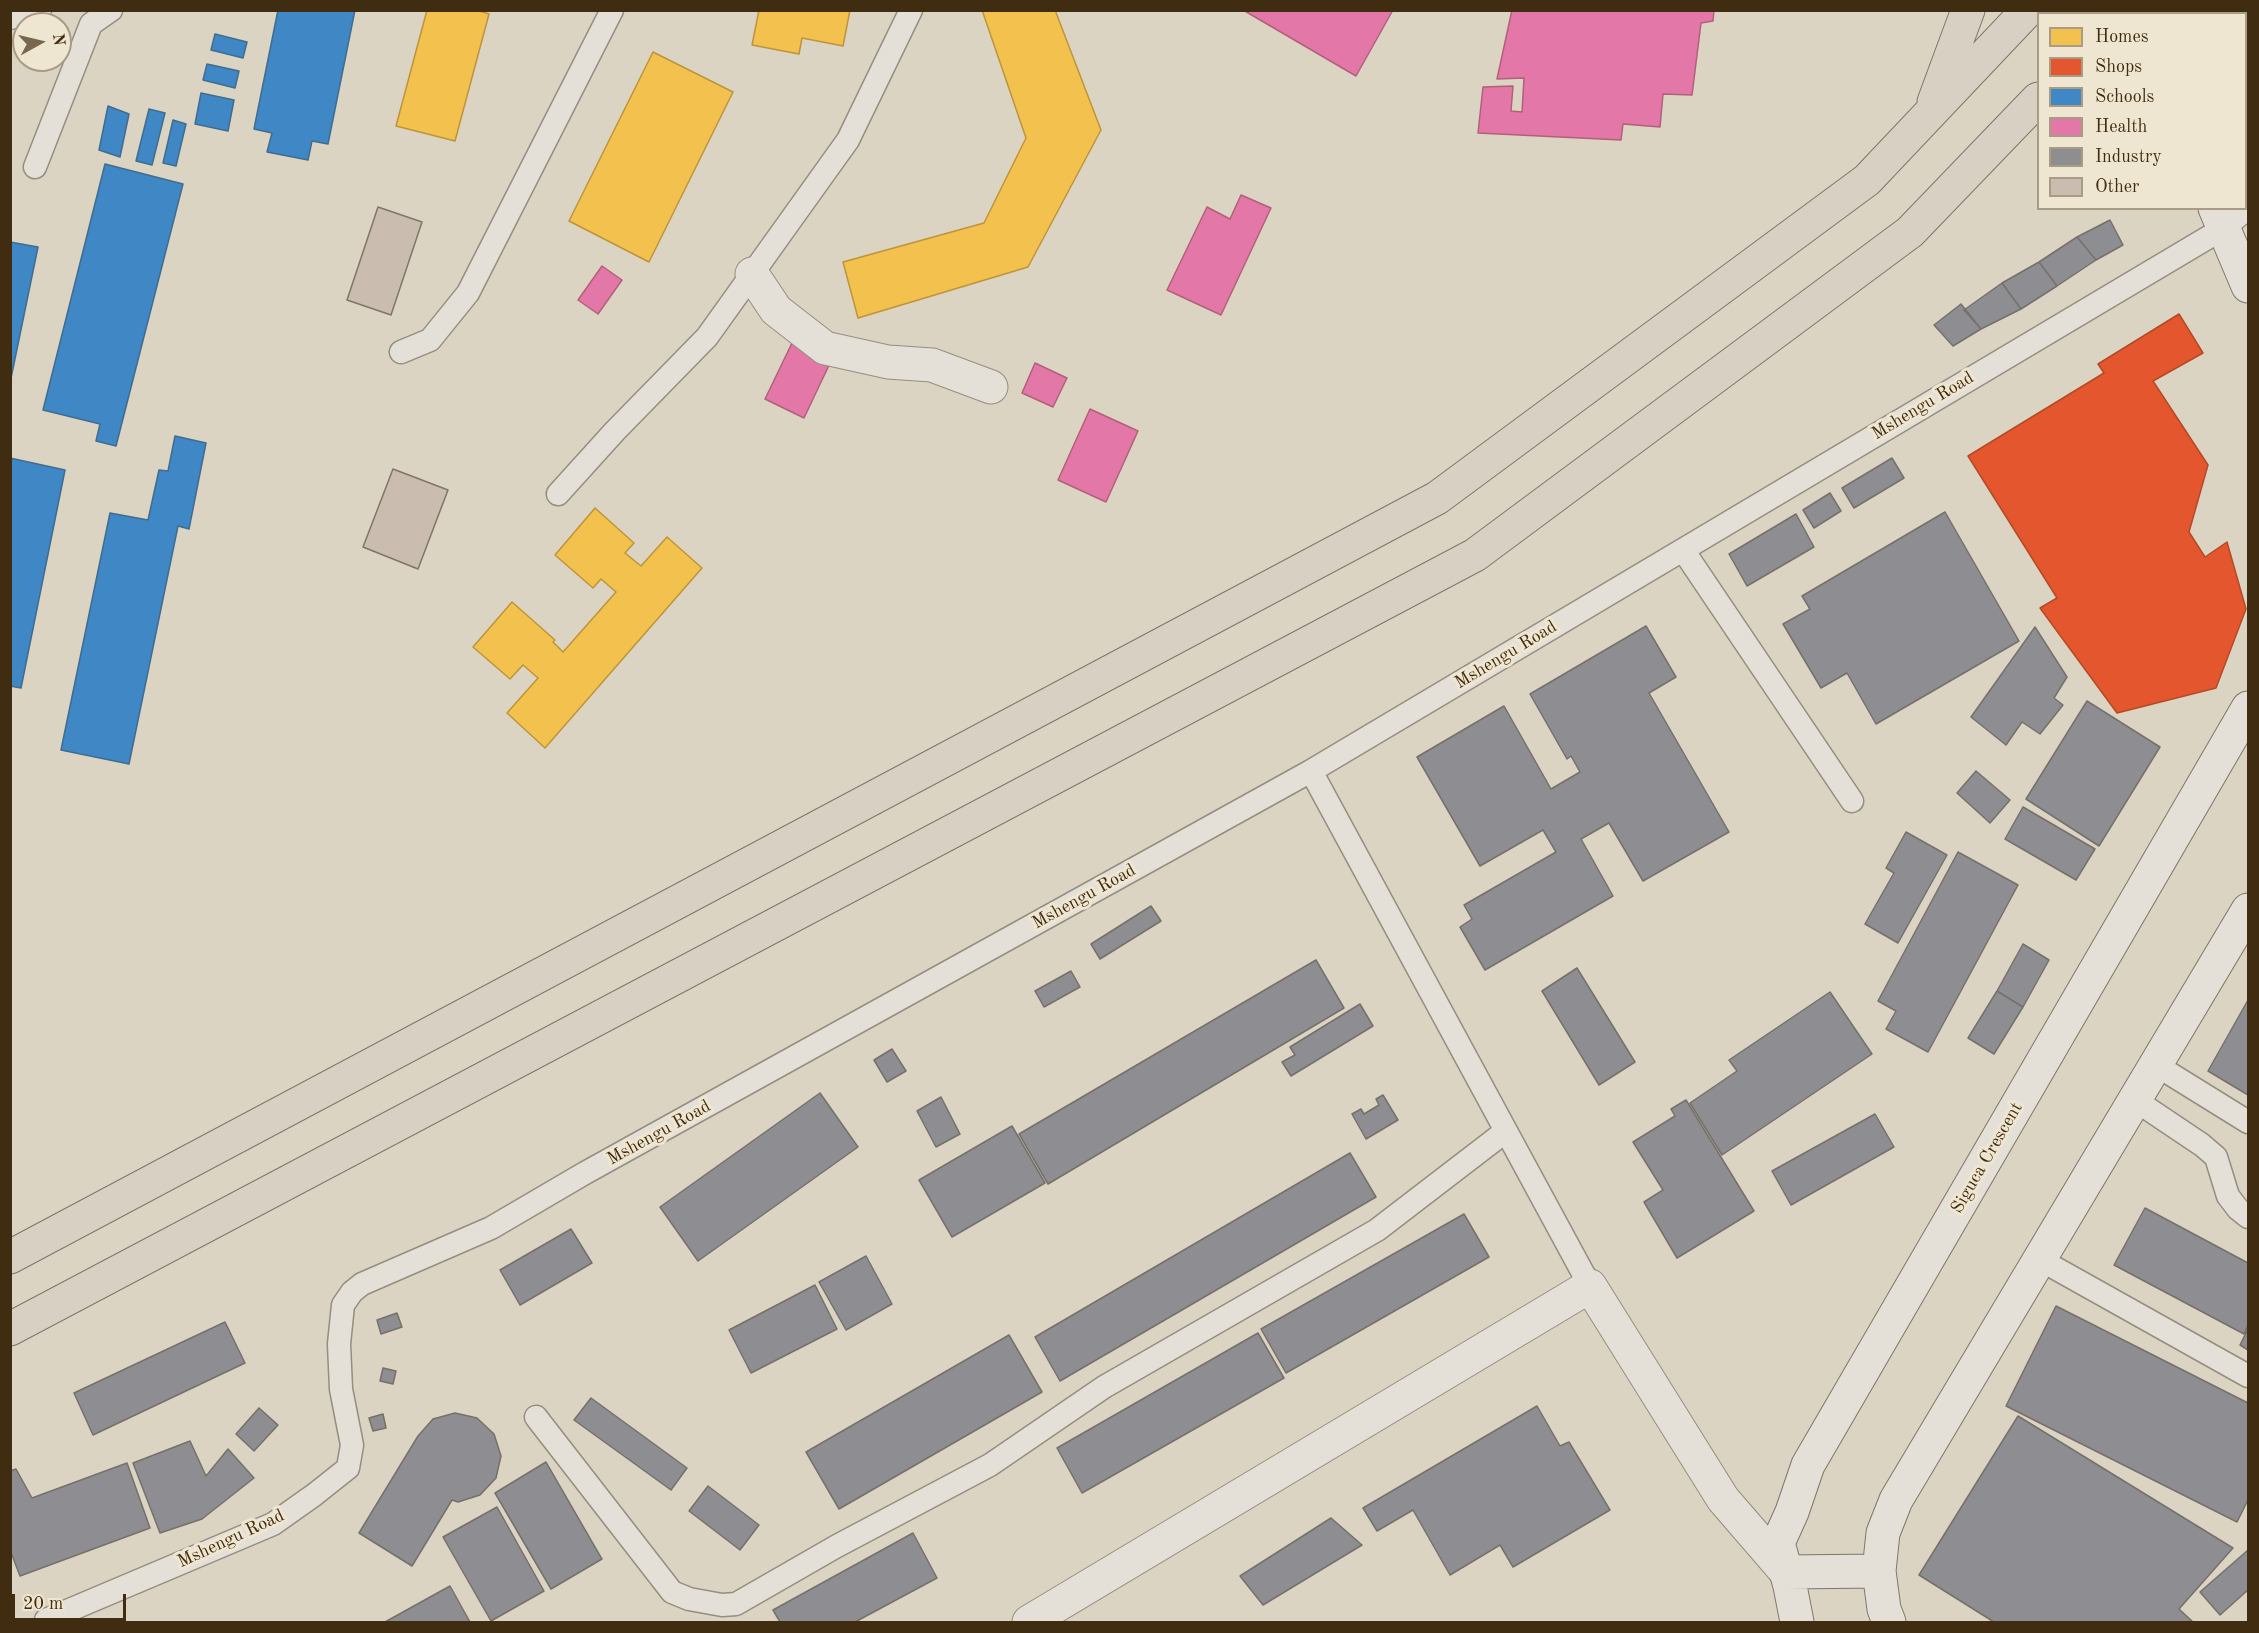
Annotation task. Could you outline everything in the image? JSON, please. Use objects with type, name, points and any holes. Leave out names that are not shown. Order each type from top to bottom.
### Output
[{"type":"main road","points":[[1929,115],[1968,10]]},
{"type":"main road","points":[[10,1257],[1437,498],[1867,180],[2028,10]]},
{"type":"main road","points":[[10,1329],[1476,555],[1910,232],[2037,100]]},
{"type":"main road","points":[[2005,134],[2037,138]]},
{"type":"street","points":[[2229,215],[2248,286]]},
{"type":"street","points":[[752,274],[776,310],[825,348],[888,362],[932,365],[991,387]]},
{"type":"street","name":"Siguca Crescent","points":[[1797,1623],[1778,1543],[1808,1465],[2248,708]]},
{"type":"street","points":[[1889,1623],[1884,1609],[1879,1571],[1883,1533],[1896,1500],[2248,910]]},
{"type":"street","points":[[1029,1623],[1590,1286],[1723,1499],[1786,1572],[1879,1571]]},
{"type":"lane","points":[[10,18],[40,10]]},
{"type":"lane","points":[[35,167],[92,24],[111,10]]},
{"type":"lane","points":[[401,352],[430,340],[468,293],[612,10]]},
{"type":"lane","points":[[558,494],[615,430],[707,337],[848,140],[911,10]]},
{"type":"lane","name":"Mshengu Road","points":[[46,1620],[273,1524],[348,1468],[352,1445],[341,1389],[339,1344],[343,1305],[352,1292],[362,1284],[491,1228],[585,1173],[1311,771],[1683,550],[2229,215]]},
{"type":"lane","points":[[1683,550],[1852,801]]},
{"type":"lane","points":[[1311,771],[1590,1286]]},
{"type":"lane","points":[[2156,1065],[2248,1122]]},
{"type":"lane","points":[[2134,1100],[2202,1145],[2216,1157],[2228,1196],[2248,1217]]},
{"type":"lane","points":[[536,1417],[672,1592],[689,1599],[722,1605],[736,1604],[837,1546],[990,1465],[1104,1387],[1377,1230],[1506,1131]]},
{"type":"lane","points":[[2039,1259],[2248,1376]]},
{"type":"building: Homes","points":[[427,10],[476,10],[489,14],[455,141],[396,126]]},
{"type":"building: Homes","points":[[759,10],[850,10],[843,46],[802,38],[799,54],[752,45]]},
{"type":"building: Homes","points":[[982,10],[1055,10],[1101,130],[1028,267],[858,318],[843,262],[984,223],[1026,138]]},
{"type":"building: Homes","points":[[653,52],[733,92],[649,262],[569,221]]},
{"type":"building: Homes","points":[[595,508],[634,543],[625,553],[641,566],[667,537],[702,568],[545,748],[507,713],[538,678],[523,665],[510,679],[473,647],[512,602],[555,640],[553,642],[563,652],[616,592],[601,579],[593,588],[555,555]]},
{"type":"building: Shops","points":[[2179,314],[2203,353],[2153,381],[2208,465],[2189,532],[2205,557],[2227,542],[2246,609],[2216,688],[2117,713],[2040,608],[2057,598],[1968,456],[2104,373],[2098,364]]},
{"type":"building: Schools","points":[[278,10],[355,10],[328,144],[312,141],[308,160],[267,152],[272,133],[254,129]]},
{"type":"building: Schools","points":[[215,34],[247,42],[243,58],[211,50]]},
{"type":"building: Schools","points":[[207,64],[239,71],[235,88],[203,80]]},
{"type":"building: Schools","points":[[201,93],[234,100],[228,131],[195,124]]},
{"type":"building: Schools","points":[[108,106],[129,114],[120,157],[99,150]]},
{"type":"building: Schools","points":[[149,109],[165,113],[152,165],[136,161]]},
{"type":"building: Schools","points":[[173,120],[186,124],[176,166],[163,163]]},
{"type":"building: Schools","points":[[105,164],[183,184],[116,446],[96,441],[100,424],[43,410]]},
{"type":"building: Schools","points":[[10,242],[38,247],[10,383]]},
{"type":"building: Schools","points":[[175,436],[206,443],[189,529],[178,526],[129,764],[61,750],[110,513],[148,520],[159,470],[168,471]]},
{"type":"building: Schools","points":[[10,458],[65,470],[21,688],[10,686]]},
{"type":"building: Health","points":[[1243,10],[1393,10],[1356,76]]},
{"type":"building: Health","points":[[1512,10],[1714,10],[1713,21],[1701,23],[1692,95],[1663,94],[1660,127],[1623,124],[1621,140],[1478,133],[1483,87],[1513,86],[1511,111],[1522,112],[1524,78],[1497,79]]},
{"type":"building: Health","points":[[1241,195],[1271,208],[1221,315],[1167,290],[1207,207],[1230,219]]},
{"type":"building: Health","points":[[602,266],[622,280],[598,314],[578,300]]},
{"type":"building: Health","points":[[792,343],[831,361],[804,418],[765,399]]},
{"type":"building: Health","points":[[1035,363],[1067,378],[1053,407],[1022,393]]},
{"type":"building: Health","points":[[1090,409],[1138,431],[1106,502],[1058,480]]},
{"type":"building: Industry","points":[[2110,220],[2123,245],[2096,260],[2077,237]]},
{"type":"building: Industry","points":[[2077,237],[2096,260],[2057,286],[2039,262]]},
{"type":"building: Industry","points":[[2039,262],[2057,286],[2021,309],[2002,283]]},
{"type":"building: Industry","points":[[2002,283],[2021,309],[1981,329],[1964,310]]},
{"type":"building: Industry","points":[[1961,304],[1981,329],[1953,346],[1934,325]]},
{"type":"building: Industry","points":[[1892,458],[1904,478],[1854,508],[1842,488]]},
{"type":"building: Industry","points":[[1830,493],[1841,511],[1814,528],[1803,510]]},
{"type":"building: Industry","points":[[1945,512],[2019,641],[1876,724],[1847,673],[1821,688],[1783,624],[1810,609],[1802,596]]},
{"type":"building: Industry","points":[[1796,514],[1814,547],[1747,586],[1729,554]]},
{"type":"building: Industry","points":[[1646,626],[1676,677],[1649,693],[1729,832],[1643,881],[1609,823],[1581,839],[1613,896],[1485,970],[1460,927],[1472,919],[1464,905],[1556,852],[1543,830],[1480,866],[1417,757],[1504,706],[1551,789],[1580,772],[1571,756],[1567,759],[1530,694]]},
{"type":"building: Industry","points":[[2035,627],[2067,677],[2054,698],[2063,705],[2040,734],[2022,722],[2006,745],[1971,717]]},
{"type":"building: Industry","points":[[2087,701],[2160,747],[2099,846],[2026,799]]},
{"type":"building: Industry","points":[[1976,771],[2010,800],[1990,823],[1957,793]]},
{"type":"building: Industry","points":[[2023,807],[2095,849],[2076,880],[2005,839]]},
{"type":"building: Industry","points":[[1906,832],[1947,855],[1898,943],[1865,924],[1894,873],[1886,868]]},
{"type":"building: Industry","points":[[1958,852],[2018,885],[1928,1052],[1886,1029],[1896,1011],[1878,1001]]},
{"type":"building: Industry","points":[[1151,906],[1161,921],[1100,959],[1091,944]]},
{"type":"building: Industry","points":[[2023,944],[2049,960],[2023,1007],[1997,991]]},
{"type":"building: Industry","points":[[1316,960],[1344,1008],[1048,1184],[1019,1134]]},
{"type":"building: Industry","points":[[1577,968],[1635,1062],[1599,1085],[1542,991]]},
{"type":"building: Industry","points":[[1071,971],[1080,987],[1044,1007],[1035,991]]},
{"type":"building: Industry","points":[[1997,991],[2023,1007],[1994,1054],[1968,1038]]},
{"type":"building: Industry","points":[[1830,992],[1872,1054],[1722,1155],[1690,1103],[1737,1071],[1729,1060]]},
{"type":"building: Industry","points":[[2248,1000],[2248,1095],[2208,1071]]},
{"type":"building: Industry","points":[[1360,1004],[1373,1026],[1291,1076],[1282,1062],[1295,1055],[1290,1047]]},
{"type":"building: Industry","points":[[892,1049],[906,1071],[887,1082],[874,1060]]},
{"type":"building: Industry","points":[[820,1093],[858,1147],[698,1261],[660,1207]]},
{"type":"building: Industry","points":[[1383,1095],[1398,1120],[1366,1139],[1352,1114],[1361,1109],[1364,1114],[1379,1105],[1376,1099]]},
{"type":"building: Industry","points":[[941,1097],[960,1134],[936,1147],[917,1111]]},
{"type":"building: Industry","points":[[1686,1100],[1754,1211],[1677,1258],[1644,1202],[1663,1190],[1633,1142],[1675,1116],[1671,1109]]},
{"type":"building: Industry","points":[[1875,1114],[1894,1147],[1791,1205],[1772,1171]]},
{"type":"building: Industry","points":[[1012,1126],[1045,1183],[952,1237],[919,1180]]},
{"type":"building: Industry","points":[[1350,1153],[1376,1197],[1060,1381],[1035,1337]]},
{"type":"building: Industry","points":[[2145,1208],[2248,1263],[2248,1325],[2244,1334],[2114,1265]]},
{"type":"building: Industry","points":[[1464,1214],[1489,1257],[1286,1373],[1261,1329]]},
{"type":"building: Industry","points":[[571,1229],[592,1263],[520,1305],[500,1270]]},
{"type":"building: Industry","points":[[866,1256],[892,1304],[846,1330],[819,1282]]},
{"type":"building: Industry","points":[[815,1285],[837,1329],[751,1373],[729,1330]]},
{"type":"building: Industry","points":[[2056,1306],[2248,1403],[2248,1500],[2237,1522],[2006,1406]]},
{"type":"building: Industry","points":[[397,1313],[402,1327],[381,1334],[377,1320]]},
{"type":"building: Industry","points":[[225,1322],[245,1363],[93,1435],[74,1393]]},
{"type":"building: Industry","points":[[2248,1329],[2248,1350],[2240,1345]]},
{"type":"building: Industry","points":[[1258,1333],[1284,1378],[1082,1493],[1057,1448]]},
{"type":"building: Industry","points":[[1009,1335],[1042,1392],[839,1509],[806,1452]]},
{"type":"building: Industry","points":[[383,1368],[396,1371],[393,1384],[380,1381]]},
{"type":"building: Industry","points":[[591,1398],[687,1468],[671,1490],[574,1420]]},
{"type":"building: Industry","points":[[1537,1406],[1560,1446],[1569,1442],[1610,1510],[1513,1567],[1500,1545],[1450,1575],[1413,1510],[1377,1531],[1363,1508]]},
{"type":"building: Industry","points":[[259,1408],[278,1425],[254,1451],[236,1434]]},
{"type":"building: Industry","points":[[455,1413],[477,1418],[494,1434],[501,1456],[496,1478],[480,1495],[458,1502],[452,1500],[412,1566],[359,1533],[418,1436],[433,1419]]},
{"type":"building: Industry","points":[[383,1414],[386,1428],[373,1431],[369,1418]]},
{"type":"building: Industry","points":[[2018,1416],[2233,1548],[2179,1609],[2193,1622],[1994,1622],[1919,1575]]},
{"type":"building: Industry","points":[[190,1441],[206,1476],[228,1449],[254,1478],[202,1519],[160,1533],[133,1463]]},
{"type":"building: Industry","points":[[546,1462],[602,1559],[551,1589],[495,1493]]},
{"type":"building: Industry","points":[[127,1463],[150,1528],[20,1576],[10,1550],[10,1471],[16,1469],[32,1498]]},
{"type":"building: Industry","points":[[708,1486],[759,1525],[740,1550],[689,1511]]},
{"type":"building: Industry","points":[[497,1507],[544,1591],[491,1621],[443,1537]]},
{"type":"building: Industry","points":[[1331,1518],[1362,1545],[1263,1605],[1240,1576]]},
{"type":"building: Industry","points":[[913,1533],[937,1578],[855,1622],[780,1622],[773,1610]]},
{"type":"building: Industry","points":[[2248,1550],[2248,1590],[2220,1615],[2200,1592]]},
{"type":"building: Industry","points":[[450,1586],[470,1622],[385,1622]]},
{"type":"building: Other","points":[[378,207],[422,222],[391,315],[347,300]]},
{"type":"building: Other","points":[[393,469],[448,490],[418,569],[363,547]]}]
